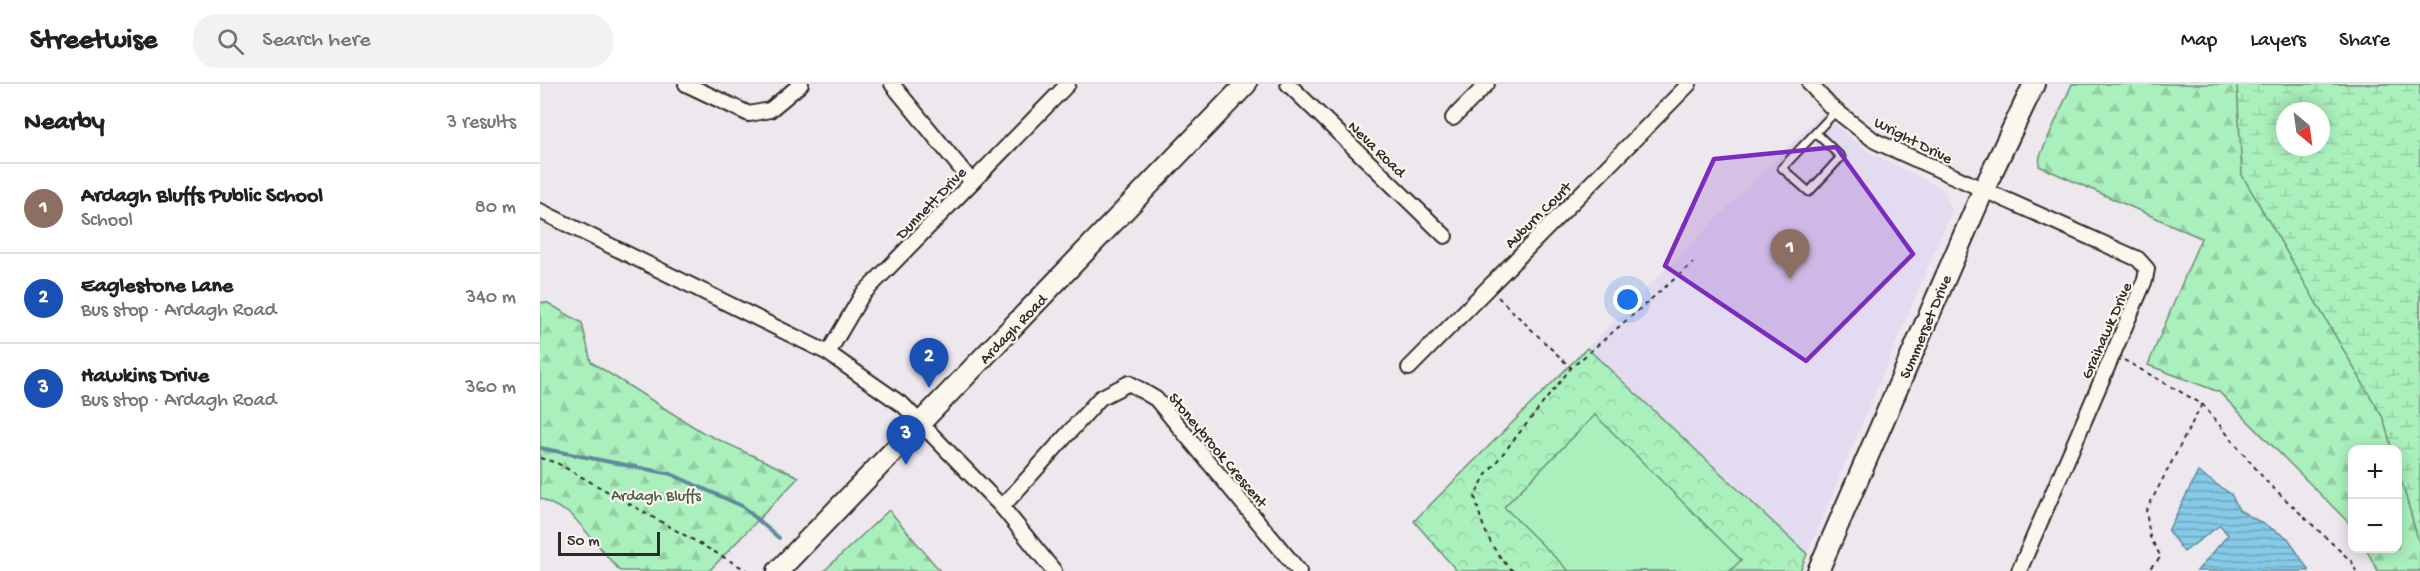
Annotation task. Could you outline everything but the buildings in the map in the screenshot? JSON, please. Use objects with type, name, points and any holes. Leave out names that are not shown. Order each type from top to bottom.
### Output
[{"type":"street","points":[[686,84],[749,114],[770,110],[801,84]]},
{"type":"street","points":[[892,84],[972,182]]},
{"type":"street","name":"Dunnett Drive","points":[[828,353],[862,295],[1068,84]]},
{"type":"street","name":"Ardagh Road","points":[[778,571],[1246,84]]},
{"type":"street","name":"Neva Road","points":[[1288,84],[1445,236]]},
{"type":"street","points":[[1453,118],[1487,84]]},
{"type":"street","name":"Auburn Court","points":[[1409,368],[1689,84]]},
{"type":"street","name":"Wright Drive","points":[[1810,84],[1836,111],[1875,141],[1983,191]]},
{"type":"street","name":"Summerset Drive","points":[[1818,571],[1983,191],[2034,84]]},
{"type":"street","name":"Graihawk Drive","points":[[1983,191],[2138,259],[2146,269],[2145,280],[2019,571]]},
{"type":"street","points":[[540,211],[828,353],[904,406],[1002,507],[1054,571]]},
{"type":"street","name":"Stoneybrook Crescent","points":[[1002,507],[1100,398],[1129,383],[1156,399],[1299,571]]},
{"type":"lane","points":[[1816,133],[1841,157],[1809,192],[1782,168],[1836,111]]},
{"type":"path","points":[[1513,571],[1503,562],[1481,526],[1474,496],[1485,476],[1571,368],[1693,263]]},
{"type":"path","points":[[1488,286],[1571,368]]},
{"type":"path","points":[[2112,354],[2202,404],[2266,482],[2352,562],[2356,571]]},
{"type":"path","points":[[2147,571],[2161,556],[2150,537],[2146,512],[2202,404]]},
{"type":"path","points":[[540,458],[557,463],[748,571]]},
{"type":"highlighted area","points":[[1836,147],[1913,254],[1806,361],[1665,266],[1714,159]]},
{"type":"shaded area","points":[[1822,113],[1867,151],[1943,189],[1952,210],[1807,554],[1587,348]]},
{"type":"green space","points":[[2072,84],[2420,84],[2420,571],[2378,571],[2368,553],[2402,553],[2402,445],[2348,445],[2348,522],[2219,392],[2148,365],[2201,238],[2039,166],[2040,156]]},
{"type":"green space","points":[[2237,84],[2420,84],[2420,546],[2402,483],[2402,445],[2391,445],[2383,418],[2242,175]]},
{"type":"green space","name":"Ardagh Bluffs","points":[[540,302],[548,303],[582,323],[591,362],[702,432],[799,477],[709,571],[620,571],[571,514],[540,498]]},
{"type":"green space","points":[[1587,348],[1807,554],[1800,571],[1457,571],[1414,521]]},
{"type":"green space","points":[[1595,415],[1741,560],[1730,571],[1569,571],[1504,507]]},
{"type":"green space","points":[[889,510],[940,571],[824,571]]},
{"type":"water","points":[[2198,472],[2231,494],[2239,510],[2288,538],[2309,571],[2197,571],[2228,535],[2220,525],[2184,552],[2168,531]]},
{"type":"waterway","points":[[540,448],[671,474],[742,506],[779,538]]},
{"type":"place","name":"Ardagh Bluffs Public School","points":[[1790,279]]},
{"type":"place","name":"Eaglestone Lane","points":[[929,388]]},
{"type":"place","name":"Hawkins Drive","points":[[906,465]]}]
